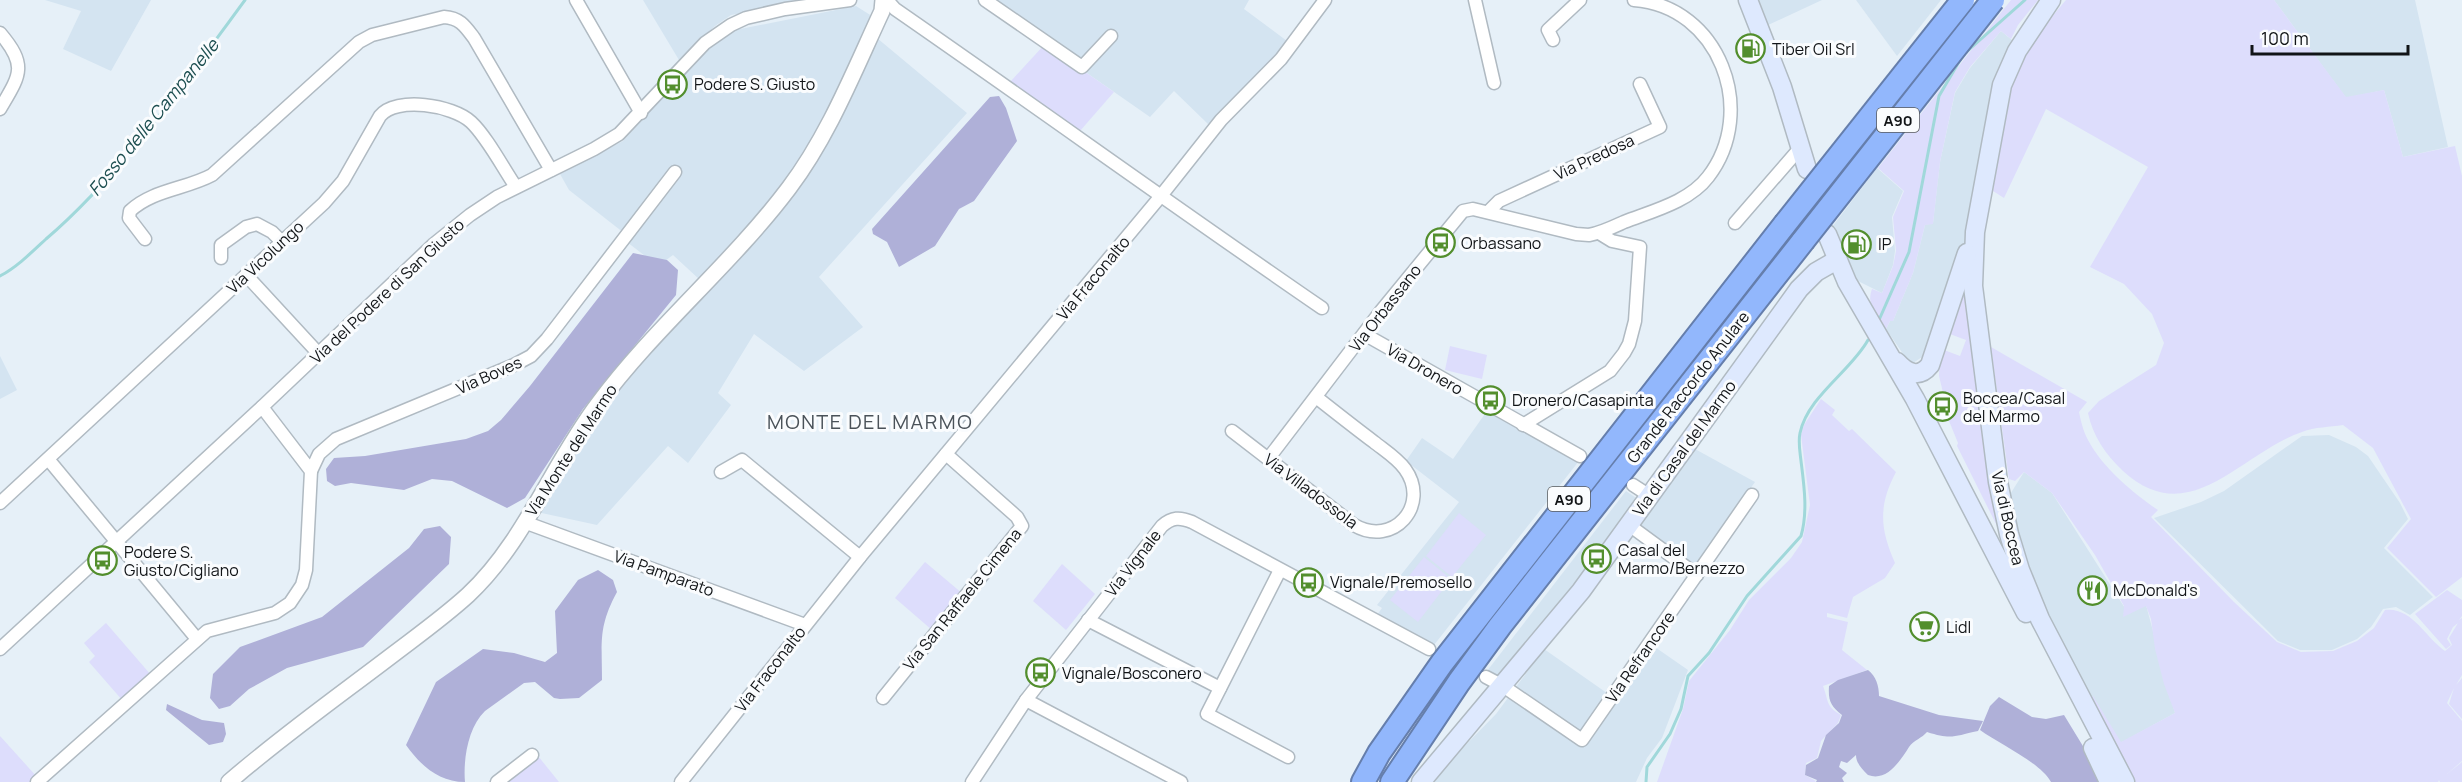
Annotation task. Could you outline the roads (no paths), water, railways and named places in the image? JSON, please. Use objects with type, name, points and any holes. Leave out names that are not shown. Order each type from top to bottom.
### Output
[{"type":"highway","name":"Grande Raccordo Anulare","points":[[1363,782],[1379,753],[1442,663],[1963,0]]},
{"type":"highway","name":"Grande Raccordo Anulare","points":[[1392,782],[1436,715],[1500,626],[1993,0]]},
{"type":"main road","points":[[1748,0],[1782,87],[1807,169]]},
{"type":"main road","name":"Via di Boccea","points":[[2052,2],[2022,42],[2005,75],[1975,232],[1972,263],[1974,296],[1998,482],[2009,534],[2023,580],[2040,619],[2125,782]]},
{"type":"main road","name":"Via di Boccea","points":[[1892,357],[1904,370],[1913,374],[1923,372],[1930,365],[1975,232]]},
{"type":"main road","name":"Via di Boccea","points":[[1827,234],[1837,260],[1892,357],[2021,605],[2109,782]]},
{"type":"main road","name":"Via di Casal del Marmo","points":[[1421,782],[1581,591],[1799,289],[1816,272],[1837,260]]},
{"type":"street","points":[[576,0],[641,113]]},
{"type":"street","name":"Via del Podere di San Giusto","points":[[0,649],[445,235],[481,207],[611,139],[641,113],[695,53],[716,34],[731,25],[746,18],[785,9],[850,0]]},
{"type":"street","name":"Via Monte del Marmo","points":[[229,782],[261,754],[468,595],[494,567],[604,396],[745,241],[796,178],[837,108],[882,11],[882,0]]},
{"type":"street","points":[[888,0],[895,9],[1076,135],[1160,197],[1322,308]]},
{"type":"street","points":[[985,0],[1082,67],[1111,36]]},
{"type":"street","name":"Via Fraconalto","points":[[681,782],[860,557],[1160,197],[1221,120],[1281,59],[1325,0]]},
{"type":"street","points":[[1474,0],[1494,83]]},
{"type":"street","points":[[1553,40],[1548,30],[1580,0]]},
{"type":"street","name":"Via Orbassano","points":[[1268,459],[1458,215],[1468,209],[1488,212],[1581,235],[1599,232],[1667,205],[1696,189],[1707,178],[1719,159],[1728,131],[1728,83],[1723,63],[1698,28],[1679,13],[1659,3],[1634,0]]},
{"type":"street","points":[[145,239],[129,218],[130,211],[140,202],[195,184],[212,175],[358,42],[372,35],[444,17],[461,21],[474,38],[551,170]]},
{"type":"street","points":[[0,33],[16,54],[18,69],[15,83],[0,109]]},
{"type":"street","name":"Via Predosa","points":[[1488,212],[1499,201],[1660,127],[1640,84]]},
{"type":"street","name":"Via Vicolungo","points":[[0,503],[282,242],[343,182],[380,116],[392,106],[414,104],[429,106],[468,119],[516,187]]},
{"type":"street","points":[[1735,223],[1801,147]]},
{"type":"street","name":"Via Boves","points":[[311,471],[319,454],[336,439],[477,381],[531,356],[547,339],[675,171]]},
{"type":"street","points":[[221,258],[221,245],[246,227],[257,224],[272,232],[282,242]]},
{"type":"street","points":[[1523,425],[1610,370],[1629,344],[1635,321],[1640,247],[1612,241],[1599,232]]},
{"type":"street","points":[[246,275],[319,354]]},
{"type":"street","name":"Via Dronero","points":[[1364,334],[1580,456]]},
{"type":"street","name":"Via Villadossola","points":[[1232,431],[1364,531],[1373,533],[1388,531],[1405,518],[1412,505],[1411,480],[1406,470],[1386,451],[1316,397]]},
{"type":"street","points":[[37,782],[210,629],[275,613],[294,598],[306,570],[311,471],[262,407]]},
{"type":"street","name":"Via San Raffaele Cimena","points":[[883,698],[1022,526],[1017,517],[946,454]]},
{"type":"street","points":[[48,459],[197,639]]},
{"type":"street","points":[[721,472],[742,460],[860,557]]},
{"type":"street","points":[[1633,485],[1650,496]]},
{"type":"street","name":"Via Refrancore","points":[[1503,686],[1582,740],[1752,495]]},
{"type":"street","name":"Via Vignale","points":[[972,782],[1026,700],[1162,526],[1172,519],[1179,518],[1192,522],[1429,649]]},
{"type":"street","name":"Via Pamparato","points":[[524,522],[805,625]]},
{"type":"street","points":[[1629,525],[1697,575]]},
{"type":"street","points":[[1280,570],[1207,714],[1288,757]]},
{"type":"street","points":[[1088,620],[1220,688]]},
{"type":"street","points":[[1486,677],[1503,686]]},
{"type":"street","points":[[1026,700],[1181,782]]},
{"type":"street","points":[[497,782],[532,755]]},
{"type":"waterway","name":"Fosso delle Campanelle","points":[[0,276],[30,254],[74,213],[127,156],[245,0]]},
{"type":"waterway","points":[[1879,320],[1909,252],[1939,96],[1963,55],[2025,0]]},
{"type":"waterway","points":[[1646,782],[1647,767],[1670,734],[1681,709],[1688,676],[1709,653],[1747,596],[1801,536],[1805,498],[1799,447],[1800,433],[1812,407],[1868,340]]},
{"type":"place","name":"Tiber Oil Srl","points":[[1751,49]]},
{"type":"place","name":"Podere S. Giusto","points":[[673,84]]},
{"type":"place","name":"Orbassano","points":[[1440,243]]},
{"type":"place","name":"IP","points":[[1857,244]]},
{"type":"place","name":"Dronero/Casapinta","points":[[1491,400]]},
{"type":"place","name":"Boccea/Casal del Marmo","points":[[1942,407]]},
{"type":"place","name":"Casal del Marmo/Bernezzo","points":[[1597,559]]},
{"type":"place","name":"Podere S. Giusto/Cigliano","points":[[103,561]]},
{"type":"place","name":"Vignale/Premosello","points":[[1309,582]]},
{"type":"place","name":"McDonald's","points":[[2092,590]]},
{"type":"place","name":"Lidl","points":[[1925,627]]},
{"type":"place","name":"Vignale/Bosconero","points":[[1041,673]]},
{"type":"district","name":"MONTE DEL MARMO","points":[[870,421]]}]
